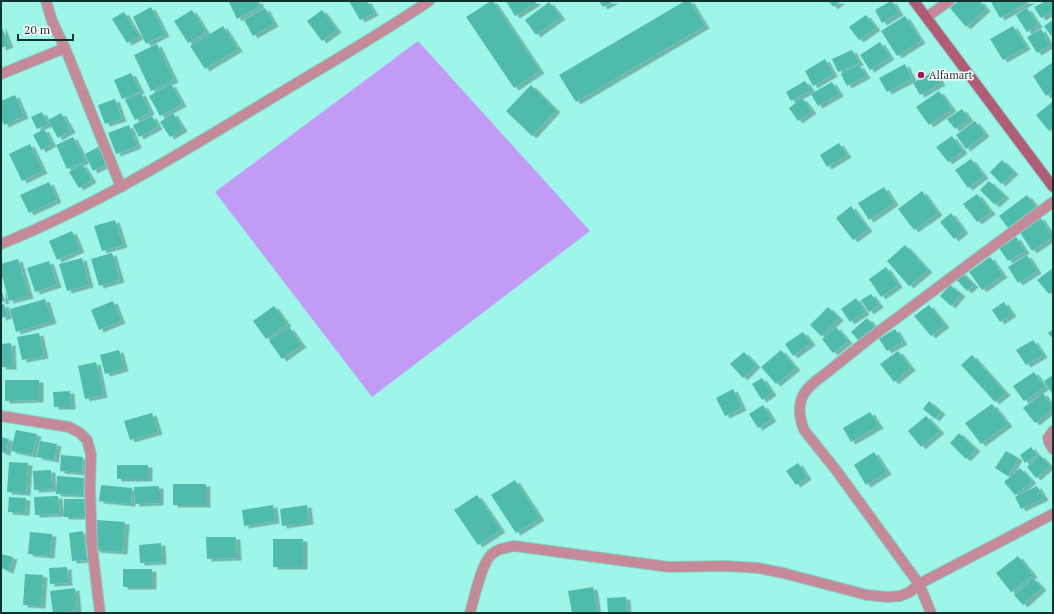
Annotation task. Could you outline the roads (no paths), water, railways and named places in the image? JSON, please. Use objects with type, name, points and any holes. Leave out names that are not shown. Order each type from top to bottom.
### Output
[{"type":"main road","points":[[914,1],[1053,187]]},
{"type":"street","points":[[46,1],[52,20],[65,48],[121,186]]},
{"type":"street","points":[[1,244],[93,202],[175,156],[366,42],[429,1]]},
{"type":"street","points":[[927,18],[949,1]]},
{"type":"street","points":[[1,74],[65,48]]},
{"type":"street","points":[[931,613],[919,584],[836,470],[804,430],[801,422],[800,400],[812,384],[841,361],[984,252],[1053,202]]},
{"type":"street","points":[[1,416],[69,427],[80,433],[87,440],[91,454],[90,489],[92,547],[100,613]]},
{"type":"street","points":[[1053,431],[1048,438],[1053,449]]},
{"type":"street","points":[[470,613],[484,568],[490,556],[500,548],[514,546],[669,566],[726,566],[758,568],[867,595],[888,597],[900,596],[910,592],[919,584],[1053,514]]},
{"type":"place","name":"Alfamart","points":[[921,75]]}]
